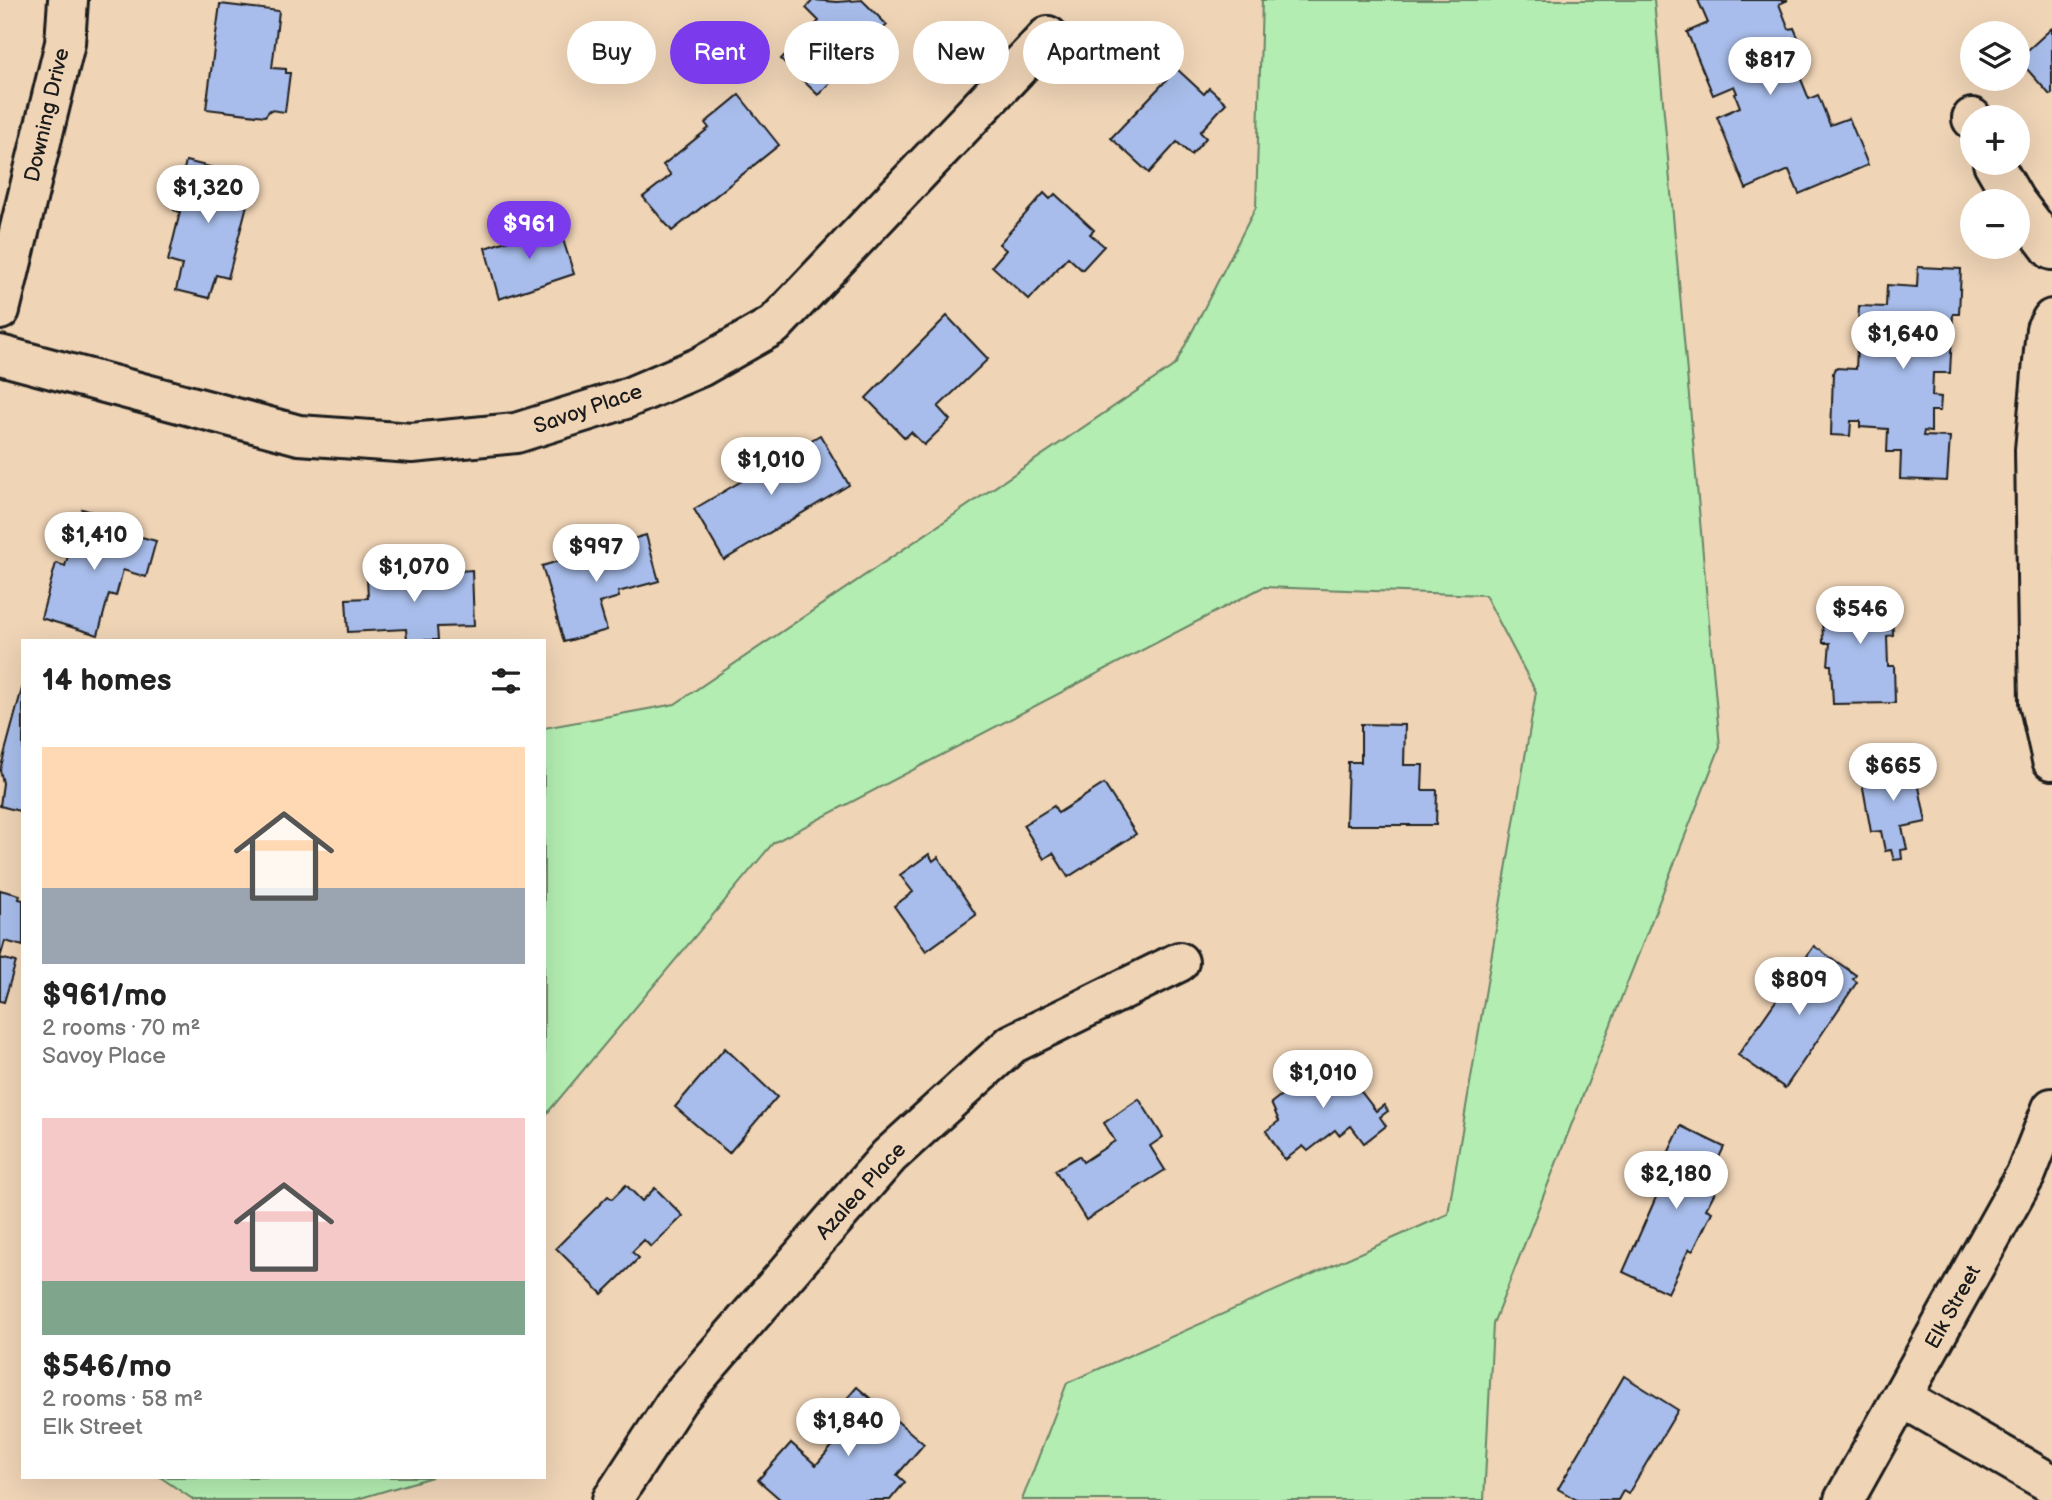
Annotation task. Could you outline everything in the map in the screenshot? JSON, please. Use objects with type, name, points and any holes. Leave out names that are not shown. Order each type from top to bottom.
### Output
[{"type":"street","name":"Downing Drive","points":[[0,310],[65,43],[68,0]]},
{"type":"street","name":"Savoy Place","points":[[0,355],[299,435],[412,443],[516,433],[637,393],[700,366],[774,326],[1023,62]]},
{"type":"street","points":[[2030,221],[2052,250]]},
{"type":"street","points":[[2052,318],[2046,329],[2035,450],[2039,702],[2052,760]]},
{"type":"street","name":"Azalea Place","points":[[612,1500],[678,1399],[889,1156],[1012,1044],[1179,962]]},
{"type":"street","name":"Elk Street","points":[[1844,1500],[2026,1174],[2052,1108]]},
{"type":"street","points":[[1903,1398],[2052,1484]]},
{"type":"green space","points":[[1262,0],[1654,0],[1720,747],[1493,1324],[1484,1500],[1022,1500],[1067,1383],[1448,1214],[1536,692],[1485,595],[1263,587],[773,843],[546,1115],[546,728],[675,704],[1175,365],[1256,207]]},
{"type":"green space","points":[[163,1479],[425,1479],[354,1500],[194,1500]]},
{"type":"building","points":[[813,0],[862,0],[883,21],[819,21],[806,8]]},
{"type":"building","points":[[1698,0],[1788,0],[1779,4],[1789,29],[1794,28],[1800,42],[1796,44],[1805,69],[1798,72],[1809,99],[1818,95],[1830,125],[1849,118],[1868,165],[1799,194],[1789,170],[1746,189],[1717,117],[1740,107],[1735,94],[1737,93],[1734,86],[1713,95],[1687,32],[1708,23]]},
{"type":"building","points":[[220,4],[279,11],[272,68],[286,69],[286,73],[290,73],[285,112],[270,110],[265,116],[206,109]]},
{"type":"building","points":[[2052,28],[2050,95],[2030,72],[2030,48]]},
{"type":"building","points":[[1184,75],[1204,94],[1209,88],[1226,103],[1200,132],[1206,138],[1191,155],[1177,142],[1149,173],[1111,138],[1163,84],[1184,84]]},
{"type":"building","points":[[807,84],[829,84],[818,95]]},
{"type":"building","points":[[739,95],[779,145],[672,231],[643,197],[671,175],[663,165],[709,128],[705,123]]},
{"type":"building","points":[[186,161],[254,178],[228,278],[216,275],[209,298],[176,290],[182,265],[168,261],[180,212],[174,210]]},
{"type":"building","points":[[1044,193],[1050,199],[1055,194],[1094,230],[1090,234],[1104,246],[1082,270],[1068,257],[1029,300],[992,266],[1006,250],[999,244]]},
{"type":"building","points":[[558,224],[574,274],[499,299],[485,248]]},
{"type":"building","points":[[1918,267],[1961,269],[1959,314],[1953,314],[1950,373],[1933,373],[1932,396],[1941,397],[1940,411],[1931,411],[1931,432],[1924,431],[1923,436],[1950,437],[1947,481],[1900,479],[1901,452],[1887,452],[1888,429],[1860,427],[1860,421],[1851,421],[1850,436],[1831,435],[1833,373],[1835,368],[1856,369],[1859,306],[1886,307],[1887,285],[1917,287]]},
{"type":"building","points":[[947,316],[988,359],[938,407],[950,420],[924,445],[911,432],[905,438],[866,398]]},
{"type":"building","points":[[820,435],[849,485],[724,560],[694,509]]},
{"type":"building","points":[[82,509],[112,518],[109,528],[156,541],[146,577],[123,570],[116,596],[109,594],[98,635],[41,618],[56,563],[65,566]]},
{"type":"building","points":[[646,535],[659,581],[618,592],[619,597],[599,603],[607,630],[564,642],[542,566]]},
{"type":"building","points":[[472,570],[474,626],[437,627],[438,639],[407,639],[406,629],[348,632],[346,599],[368,598],[367,578]]},
{"type":"building","points":[[1883,587],[1884,592],[1891,591],[1893,635],[1887,636],[1888,666],[1894,666],[1895,703],[1833,704],[1831,665],[1828,665],[1830,643],[1823,643],[1822,616],[1829,616],[1828,593]]},
{"type":"building","points":[[21,692],[21,811],[0,806],[3,783],[0,770]]},
{"type":"building","points":[[1361,724],[1405,725],[1404,765],[1423,765],[1422,790],[1437,790],[1436,825],[1346,825],[1348,762],[1361,762]]},
{"type":"building","points":[[1914,762],[1926,822],[1902,827],[1907,849],[1901,850],[1902,859],[1894,860],[1891,850],[1885,851],[1881,831],[1871,832],[1860,771]]},
{"type":"building","points":[[1104,784],[1136,834],[1068,877],[1053,853],[1044,859],[1023,825],[1054,806],[1058,813]]},
{"type":"building","points":[[929,854],[933,861],[938,857],[976,915],[926,951],[894,906],[913,892],[900,875]]},
{"type":"building","points":[[0,890],[20,895],[21,945],[5,941],[0,958]]},
{"type":"building","points":[[1814,946],[1856,975],[1853,979],[1857,982],[1785,1088],[1738,1055]]},
{"type":"building","points":[[0,958],[16,962],[4,1002],[0,1001]]},
{"type":"building","points":[[725,1048],[777,1097],[729,1153],[675,1107]]},
{"type":"building","points":[[1333,1055],[1376,1111],[1384,1105],[1388,1111],[1380,1117],[1386,1126],[1364,1143],[1351,1126],[1339,1135],[1335,1130],[1308,1151],[1303,1146],[1285,1160],[1266,1131],[1279,1121],[1271,1103]]},
{"type":"building","points":[[1139,1099],[1163,1137],[1150,1146],[1165,1170],[1086,1220],[1055,1170],[1079,1156],[1083,1162],[1115,1141],[1104,1123]]},
{"type":"building","points":[[1681,1126],[1724,1147],[1706,1185],[1716,1190],[1706,1209],[1712,1212],[1693,1251],[1689,1249],[1668,1293],[1623,1272],[1668,1170],[1662,1166]]},
{"type":"building","points":[[626,1185],[642,1201],[655,1188],[683,1216],[651,1247],[644,1240],[632,1252],[639,1258],[602,1294],[556,1248],[608,1196],[612,1199]]},
{"type":"building","points":[[1624,1376],[1678,1410],[1628,1494],[1623,1491],[1618,1500],[1577,1500],[1558,1489]]},
{"type":"building","points":[[857,1387],[924,1444],[897,1475],[905,1482],[890,1500],[781,1500],[758,1480],[791,1443],[816,1465],[840,1437],[825,1424]]}]
